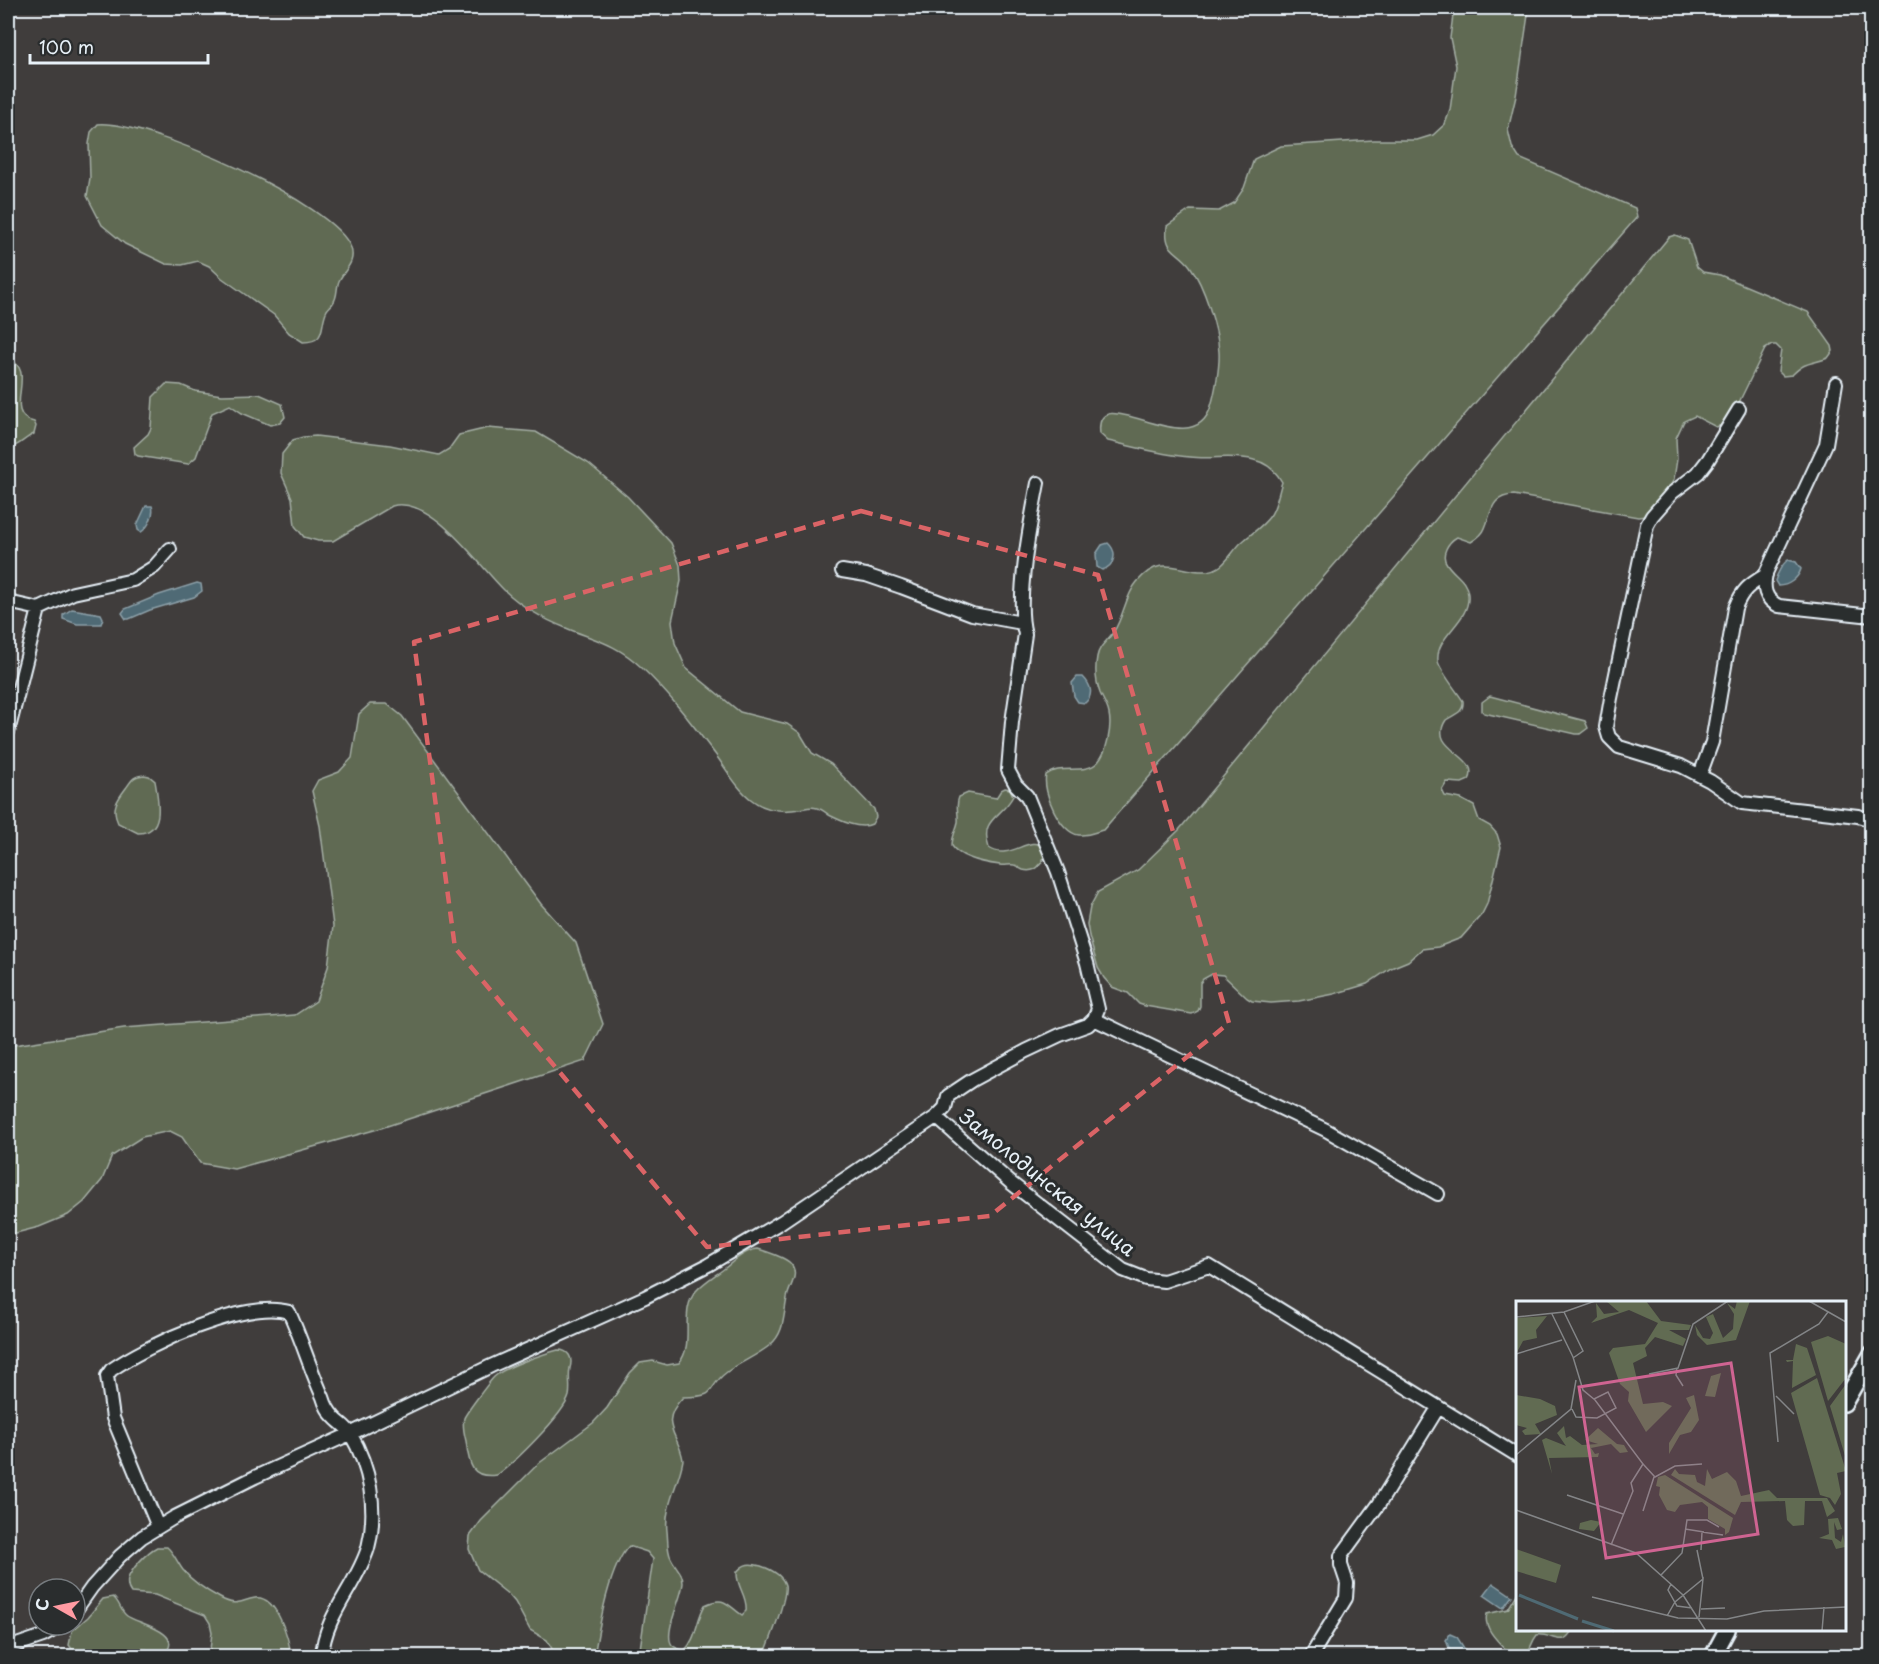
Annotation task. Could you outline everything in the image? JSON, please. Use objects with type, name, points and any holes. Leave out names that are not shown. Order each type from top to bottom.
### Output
[{"type":"street","points":[[1836,383],[1826,444],[1766,575],[1764,590],[1767,597],[1779,606],[1872,616]]},
{"type":"street","points":[[1739,410],[1698,473],[1672,493],[1647,525],[1606,727],[1609,737],[1619,747],[1660,758],[1700,775],[1735,799],[1750,805],[1858,816],[1872,820]]},
{"type":"street","points":[[936,1118],[945,1108],[948,1096],[972,1080],[1060,1035],[1088,1026],[1098,1009],[1087,963],[1058,872],[1027,796],[1016,785],[1008,770],[1012,722],[1025,634],[1022,623],[1028,542],[1038,483]]},
{"type":"street","points":[[8,602],[39,609],[73,593],[133,580],[154,567],[170,549]]},
{"type":"street","points":[[842,571],[866,575],[902,586],[972,615],[1022,623]]},
{"type":"street","points":[[1700,775],[1712,742],[1735,608],[1747,586],[1766,575]]},
{"type":"street","points":[[8,732],[39,609]]},
{"type":"street","points":[[1094,1019],[1326,1130],[1438,1194]]},
{"type":"street","name":"Замолодинская улица","points":[[87,1594],[120,1556],[158,1527],[255,1478],[708,1265],[781,1222],[936,1118],[1011,1183],[1123,1270],[1146,1279],[1164,1281],[1209,1266],[1516,1455]]},
{"type":"street","points":[[158,1527],[114,1418],[107,1376],[117,1366],[180,1332],[259,1310],[273,1308],[289,1312],[327,1406],[332,1415],[350,1434],[368,1478],[373,1502],[368,1549],[330,1624],[322,1656]]},
{"type":"street","points":[[1846,1401],[1872,1354]]},
{"type":"street","points":[[1311,1656],[1346,1598],[1347,1583],[1341,1566],[1341,1556],[1379,1504],[1438,1408]]},
{"type":"street","points":[[1713,1656],[1726,1631]]},
{"type":"street","points":[[8,1648],[40,1637]]},
{"type":"highlighted area","points":[[861,511],[1098,575],[1229,1023],[990,1216],[707,1247],[455,948],[414,642]]},
{"type":"green space","points":[[1454,8],[1529,8],[1516,96],[1508,130],[1512,147],[1519,158],[1635,208],[1637,217],[1103,830],[1085,835],[1072,833],[1059,820],[1054,811],[1045,782],[1046,775],[1058,770],[1092,766],[1098,762],[1104,752],[1110,719],[1098,684],[1097,657],[1117,625],[1133,588],[1146,573],[1162,566],[1195,571],[1218,568],[1238,545],[1270,516],[1282,482],[1271,468],[1254,460],[1238,457],[1198,458],[1149,451],[1108,441],[1100,434],[1102,418],[1112,413],[1166,427],[1185,428],[1201,423],[1211,406],[1219,365],[1216,332],[1205,295],[1195,274],[1185,260],[1170,246],[1167,226],[1190,210],[1219,211],[1234,203],[1244,188],[1254,159],[1281,146],[1374,140],[1417,140],[1433,135],[1445,124],[1450,110],[1456,66],[1450,38]]},
{"type":"green space","points":[[98,124],[122,126],[156,135],[236,168],[277,188],[311,209],[338,230],[351,248],[352,258],[339,281],[336,298],[327,310],[319,336],[311,341],[303,342],[289,333],[274,315],[209,266],[198,261],[182,265],[166,264],[125,244],[102,225],[87,196],[90,178],[89,144],[91,132]]},
{"type":"green space","points":[[1675,235],[1688,240],[1697,267],[1703,272],[1720,275],[1808,312],[1832,346],[1833,351],[1828,358],[1805,365],[1792,375],[1783,376],[1778,371],[1781,350],[1776,345],[1765,349],[1729,423],[1716,427],[1695,416],[1684,421],[1676,438],[1677,459],[1674,479],[1665,496],[1646,516],[1638,517],[1514,495],[1506,496],[1497,501],[1479,536],[1471,542],[1457,537],[1448,545],[1445,560],[1463,581],[1468,594],[1464,613],[1447,636],[1439,652],[1439,665],[1463,701],[1460,711],[1446,720],[1442,730],[1443,739],[1468,764],[1471,771],[1469,780],[1462,783],[1447,782],[1442,790],[1445,796],[1461,799],[1474,806],[1479,820],[1490,826],[1497,834],[1501,847],[1487,904],[1482,914],[1461,938],[1438,947],[1422,949],[1408,961],[1391,968],[1367,984],[1299,1001],[1271,1003],[1252,1001],[1223,975],[1212,974],[1200,983],[1200,1006],[1198,1011],[1192,1014],[1139,1004],[1128,993],[1112,987],[1098,968],[1087,924],[1090,907],[1098,892],[1138,870],[1179,830],[1669,237]]},
{"type":"green space","points":[[8,360],[17,365],[21,372],[20,410],[24,418],[34,422],[36,426],[34,434],[8,448]]},
{"type":"green space","points":[[166,384],[181,385],[195,391],[222,395],[259,394],[282,404],[285,417],[280,423],[270,425],[230,405],[212,413],[196,457],[188,464],[138,456],[135,454],[134,447],[151,428],[153,397]]},
{"type":"green space","points":[[488,428],[536,432],[588,463],[628,497],[671,543],[680,565],[681,581],[672,621],[675,643],[686,668],[740,712],[787,724],[800,733],[812,753],[831,764],[874,809],[876,817],[872,824],[862,826],[850,824],[815,807],[775,810],[752,800],[737,785],[680,709],[632,659],[605,643],[549,621],[533,612],[504,590],[453,534],[423,511],[407,505],[392,506],[333,541],[318,541],[304,537],[295,526],[292,498],[281,473],[282,454],[293,440],[316,436],[390,445],[439,455],[449,449],[459,435]]},
{"type":"green space","points":[[1490,696],[1585,721],[1588,728],[1576,734],[1484,713],[1482,702]]},
{"type":"green space","points":[[370,704],[387,704],[402,716],[541,904],[576,943],[603,1024],[585,1061],[378,1129],[234,1169],[200,1163],[182,1137],[170,1131],[142,1137],[112,1156],[102,1180],[84,1202],[68,1215],[39,1227],[8,1235],[8,1046],[124,1028],[295,1015],[316,1001],[328,967],[333,926],[320,826],[312,791],[318,780],[339,772],[352,758],[359,714]]},
{"type":"green space","points":[[144,775],[155,781],[158,814],[153,827],[147,832],[138,833],[118,823],[115,808],[120,796],[131,781],[137,776]]},
{"type":"green space","points":[[1005,788],[1010,789],[1013,796],[989,824],[987,838],[989,848],[1004,852],[1025,845],[1038,844],[1043,847],[1044,856],[1037,868],[1033,870],[1028,871],[1014,865],[974,860],[961,854],[952,846],[958,822],[959,797],[968,793],[996,798]]},
{"type":"green space","points":[[758,1249],[785,1259],[791,1264],[794,1272],[779,1334],[770,1345],[727,1372],[708,1394],[683,1397],[675,1407],[671,1415],[672,1429],[683,1460],[667,1522],[669,1552],[682,1576],[683,1583],[671,1624],[672,1645],[684,1651],[694,1635],[705,1605],[712,1602],[725,1602],[742,1615],[746,1611],[746,1606],[737,1572],[745,1565],[754,1564],[775,1573],[785,1585],[781,1609],[764,1656],[639,1656],[653,1559],[647,1552],[629,1546],[622,1555],[610,1582],[594,1656],[556,1656],[547,1640],[530,1630],[509,1595],[478,1570],[469,1549],[470,1536],[481,1521],[538,1464],[593,1423],[640,1363],[653,1361],[667,1365],[679,1363],[686,1346],[688,1308],[696,1291],[740,1256]]},
{"type":"green space","points":[[558,1350],[567,1353],[571,1361],[570,1393],[565,1404],[538,1438],[497,1475],[488,1476],[476,1472],[470,1462],[463,1424],[469,1410],[491,1380],[499,1373],[524,1361]]},
{"type":"green space","points":[[157,1547],[167,1547],[191,1578],[225,1601],[234,1603],[255,1598],[270,1603],[285,1629],[291,1656],[207,1656],[212,1632],[205,1615],[155,1595],[131,1593],[129,1590],[128,1579],[132,1570]]},
{"type":"green space","points":[[1516,1596],[1516,1631],[1571,1631],[1565,1639],[1537,1635],[1526,1654],[1511,1655],[1490,1631],[1486,1620],[1487,1614],[1508,1609]]},
{"type":"green space","points":[[113,1597],[127,1616],[164,1634],[169,1639],[169,1646],[165,1653],[140,1649],[136,1650],[133,1656],[77,1656],[69,1645],[71,1637],[87,1637],[87,1618],[103,1599]]},
{"type":"water","points":[[146,506],[152,506],[153,513],[141,532],[137,525]]},
{"type":"water","points":[[1108,543],[1113,550],[1114,558],[1110,565],[1102,570],[1097,567],[1096,554],[1102,545]]},
{"type":"water","points":[[1788,560],[1796,562],[1801,569],[1792,581],[1778,586],[1776,578]]},
{"type":"water","points":[[197,583],[201,584],[202,591],[194,597],[129,619],[126,619],[122,613],[125,609],[159,595]]},
{"type":"water","points":[[72,609],[101,614],[103,618],[101,624],[77,624],[63,619],[63,615]]},
{"type":"water","points":[[1077,677],[1083,677],[1090,687],[1090,697],[1085,703],[1078,702],[1074,696],[1072,683]]},
{"type":"water","points":[[1493,1583],[1512,1596],[1503,1608],[1484,1595]]},
{"type":"water","points":[[1450,1634],[1457,1637],[1469,1656],[1452,1656],[1446,1640]]}]
